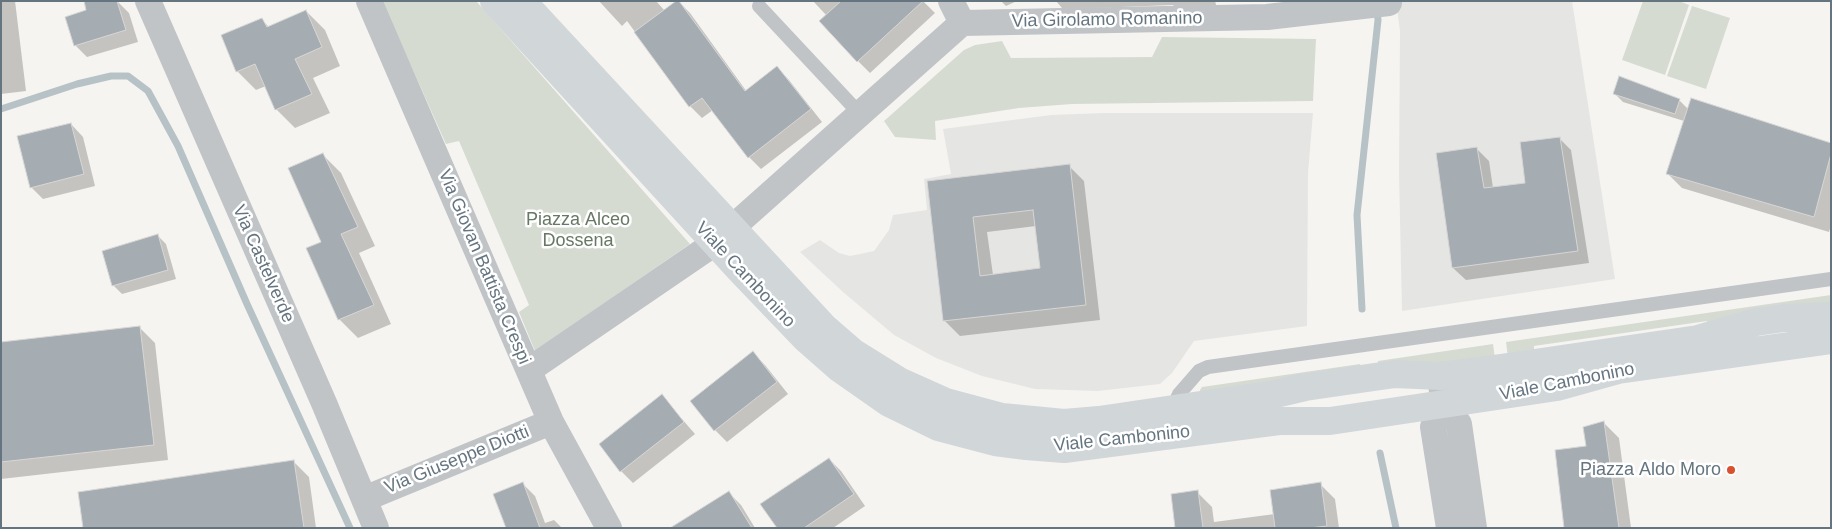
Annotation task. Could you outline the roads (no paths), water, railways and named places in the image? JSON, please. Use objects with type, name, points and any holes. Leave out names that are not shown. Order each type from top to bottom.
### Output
[{"type":"street","name":"Via Castelverde","points":[[148,1],[376,528]]},
{"type":"street","name":"Via Giovan Battista Crespi","points":[[369,1],[551,422],[609,528]]},
{"type":"street","name":"Viale Cambonino","points":[[494,1],[723,235]]},
{"type":"street","name":"Viale Cambonino","points":[[522,1],[723,235],[806,339],[839,368],[890,403],[938,427],[995,442],[1064,449],[1173,422],[1395,374],[1440,376],[1698,340],[1756,322],[1784,318],[1831,316]]},
{"type":"street","name":"Via Girolamo Romanino","points":[[723,235],[860,114],[957,12],[1265,9],[1389,3]]},
{"type":"street","points":[[529,370],[723,235]]},
{"type":"street","name":"Viale Cambonino","points":[[1173,422],[1330,420],[1557,387],[1618,370],[1831,340]]},
{"type":"street","points":[[1440,376],[1444,403],[1459,424],[1474,528]]},
{"type":"street","points":[[1444,403],[1433,427],[1449,528]]},
{"type":"street","name":"Via Giuseppe Diotti","points":[[364,499],[551,422]]},
{"type":"lane","points":[[759,6],[860,114]]},
{"type":"lane","points":[[1173,422],[1179,394],[1199,371],[1208,367],[1831,279]]},
{"type":"waterway","points":[[1362,309],[1357,215],[1378,20],[1377,9]]},
{"type":"waterway","points":[[1,109],[77,84],[111,76],[128,76],[148,91],[178,146],[247,304],[350,528]]},
{"type":"waterway","points":[[1380,453],[1396,528]]},
{"type":"place","name":"Piazza Aldo Moro","points":[[1731,470]]},
{"type":"park label","name":"Piazza Alceo Dossena","points":[[578,230]]}]
